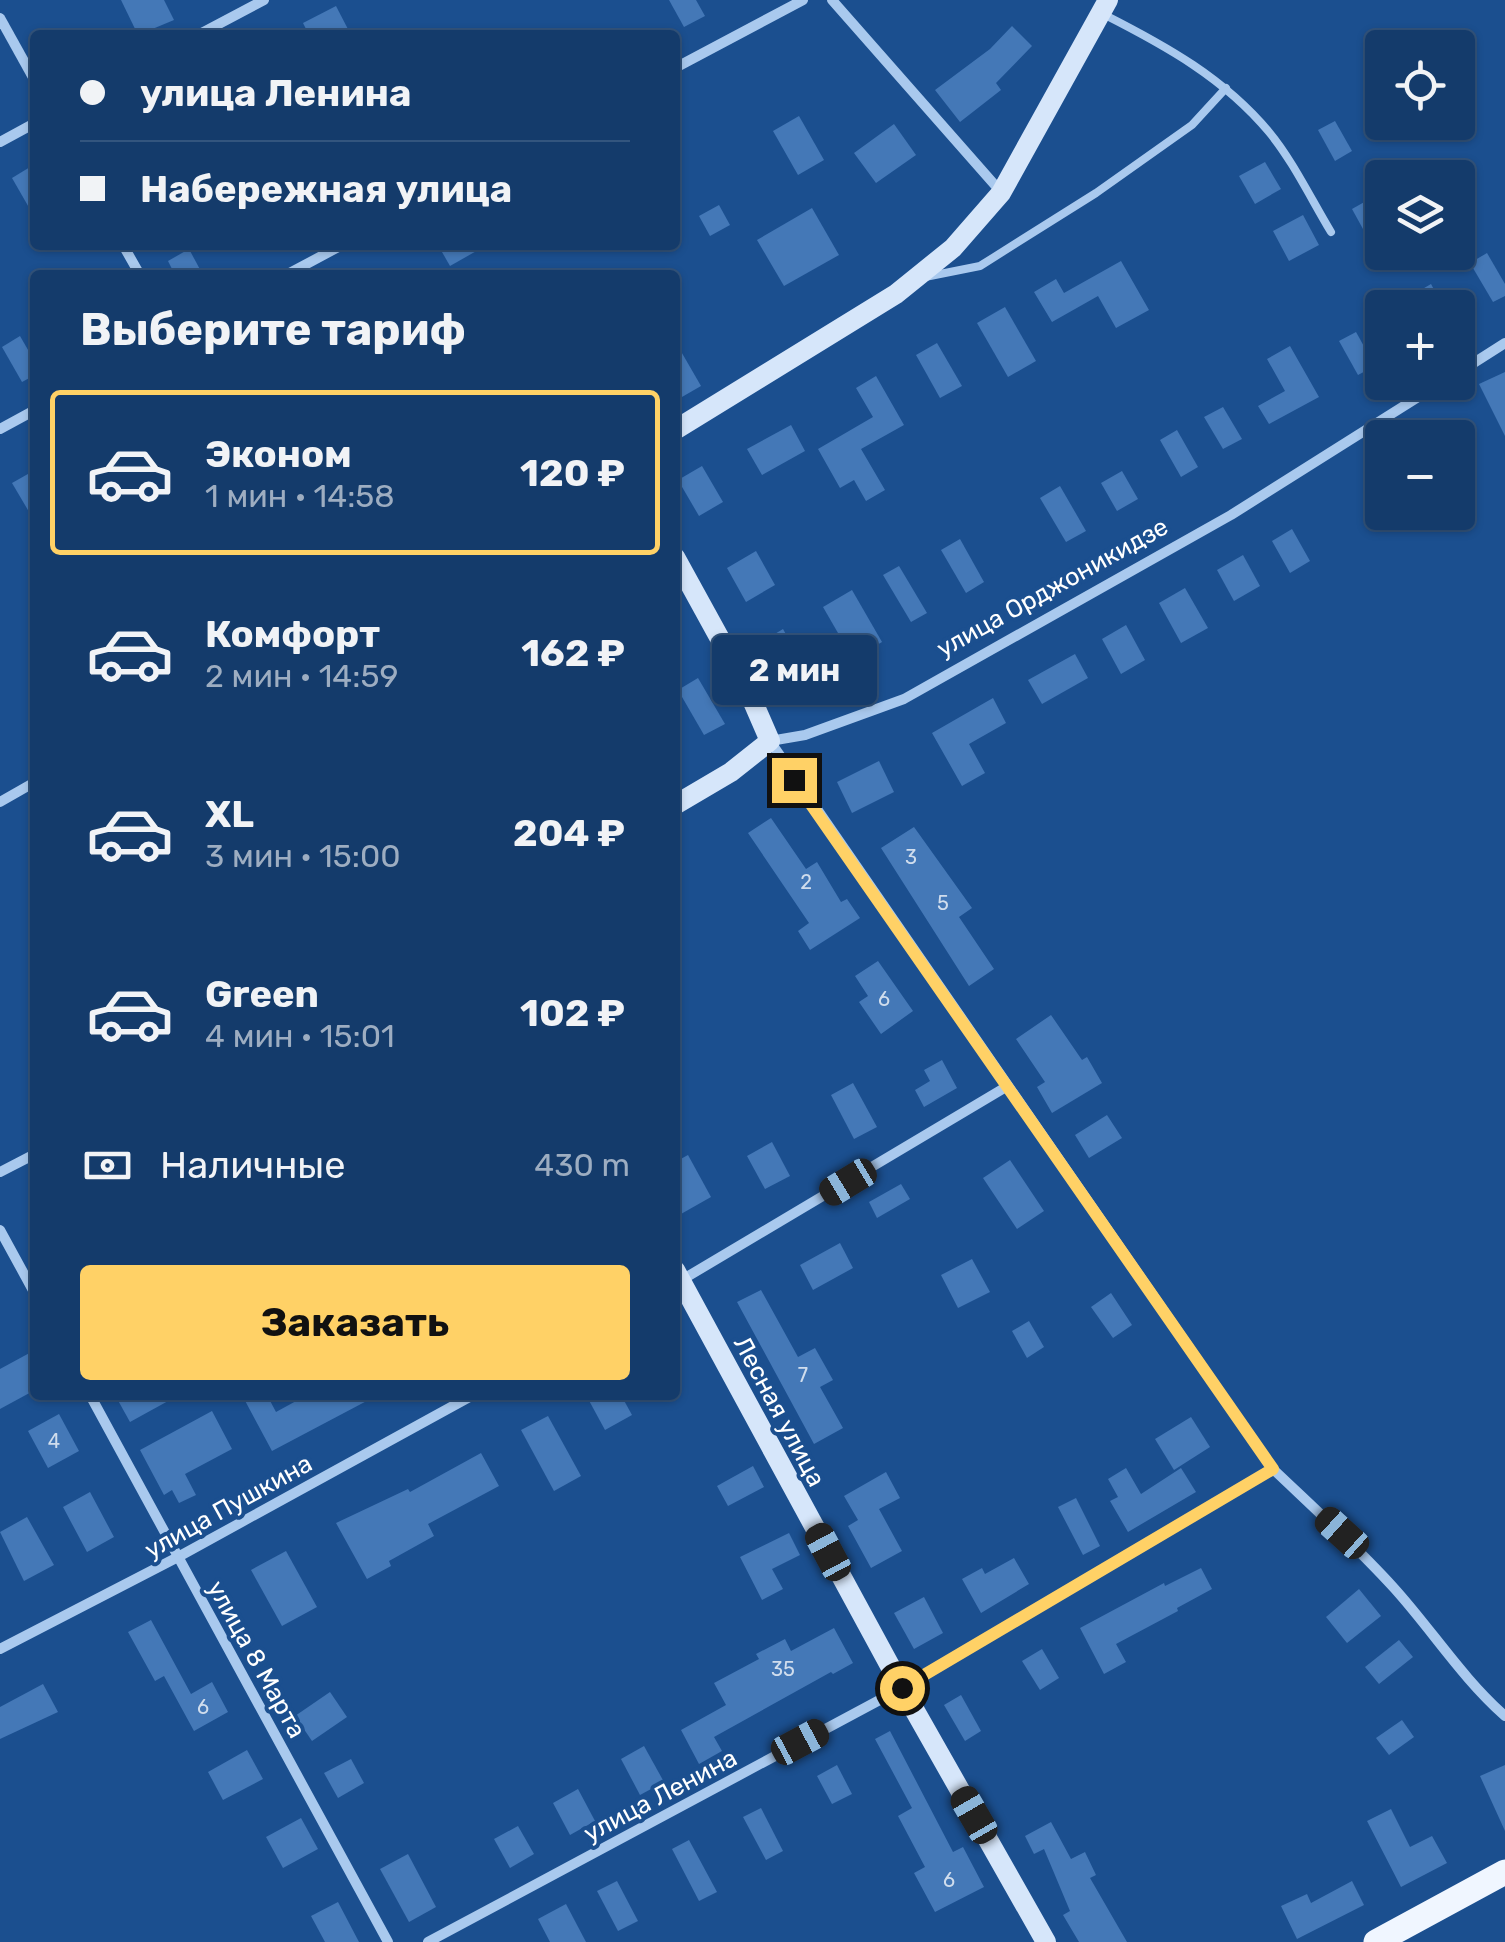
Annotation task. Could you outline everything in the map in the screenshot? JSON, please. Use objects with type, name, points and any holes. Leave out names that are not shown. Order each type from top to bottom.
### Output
[{"type":"main road","points":[[680,427],[896,294],[954,248],[1001,193],[1104,6]]},
{"type":"main road","points":[[680,566],[747,688],[770,741]]},
{"type":"main road","name":"улица Орджоникидзе","points":[[680,801],[732,772],[770,741]]},
{"type":"main road","name":"Лесная улица","points":[[680,1283],[1046,1942]]},
{"type":"main road","points":[[1376,1942],[1505,1872]]},
{"type":"street","points":[[207,30],[264,0]]},
{"type":"street","points":[[680,65],[803,0]]},
{"type":"street","points":[[832,0],[1001,193]]},
{"type":"street","points":[[0,18],[30,72]]},
{"type":"street","points":[[0,142],[30,125]]},
{"type":"street","points":[[295,270],[333,250]]},
{"type":"street","points":[[1475,362],[1505,343]]},
{"type":"street","name":"улица Орджоникидзе","points":[[770,741],[805,735],[904,699],[1231,516],[1414,400]]},
{"type":"street","points":[[0,430],[30,413]]},
{"type":"street","points":[[770,741],[1273,1469],[1396,1590],[1476,1690],[1505,1716]]},
{"type":"street","points":[[0,802],[30,785]]},
{"type":"street","points":[[680,1276],[1006,1087]]},
{"type":"street","points":[[0,1172],[30,1157]]},
{"type":"street","points":[[0,1230],[30,1285]]},
{"type":"street","name":"улица 8 Марта","points":[[93,1400],[388,1942]]},
{"type":"street","name":"улица Пушкина","points":[[0,1649],[178,1557],[464,1400]]},
{"type":"street","name":"улица Ленина","points":[[428,1942],[902,1688],[1273,1469]]},
{"type":"lane","points":[[1104,6],[1226,88],[1270,134],[1332,232]]},
{"type":"lane","points":[[916,278],[980,266],[1096,193],[1192,125],[1226,88]]},
{"type":"building","points":[[121,0],[164,0],[174,20],[150,30],[136,30]]},
{"type":"building","points":[[669,0],[696,0],[705,16],[684,27]]},
{"type":"building","points":[[336,6],[348,30],[306,30],[303,23]]},
{"type":"building","points":[[1012,26],[1032,46],[996,83],[1001,90],[960,122],[935,90],[990,49]]},
{"type":"building","points":[[799,116],[824,160],[798,175],[773,131]]},
{"type":"building","points":[[1335,121],[1352,151],[1335,161],[1318,130]]},
{"type":"building","points":[[894,124],[916,155],[876,183],[854,153]]},
{"type":"building","points":[[1265,162],[1281,189],[1255,204],[1239,176]]},
{"type":"building","points":[[30,167],[30,209],[12,178]]},
{"type":"building","points":[[1365,202],[1365,228],[1363,229],[1352,209]]},
{"type":"building","points":[[719,205],[730,225],[710,236],[699,216]]},
{"type":"building","points":[[812,208],[839,255],[784,286],[757,240]]},
{"type":"building","points":[[1303,215],[1319,245],[1289,261],[1273,231]]},
{"type":"building","points":[[190,250],[200,270],[172,270],[168,261]]},
{"type":"building","points":[[441,250],[478,250],[450,266]]},
{"type":"building","points":[[1487,253],[1505,284],[1505,296],[1493,302],[1474,270],[1475,260]]},
{"type":"building","points":[[1121,261],[1149,310],[1116,328],[1098,296],[1052,322],[1034,292],[1056,279],[1064,293]]},
{"type":"building","points":[[1005,307],[1036,361],[1008,377],[977,323]]},
{"type":"building","points":[[1356,332],[1365,348],[1365,371],[1358,375],[1339,341]]},
{"type":"building","points":[[20,336],[30,353],[30,378],[22,382],[2,347]]},
{"type":"building","points":[[937,343],[962,386],[940,398],[916,355]]},
{"type":"building","points":[[1290,346],[1319,397],[1269,424],[1258,406],[1285,391],[1267,359]]},
{"type":"building","points":[[680,350],[701,386],[680,398]]},
{"type":"building","points":[[1505,372],[1505,436],[1479,384]]},
{"type":"building","points":[[876,376],[904,425],[861,449],[885,490],[866,501],[854,480],[840,488],[818,449],[873,417],[856,388]]},
{"type":"building","points":[[1223,407],[1242,439],[1223,449],[1204,417]]},
{"type":"building","points":[[791,425],[805,451],[762,475],[747,449]]},
{"type":"building","points":[[1177,430],[1198,467],[1181,477],[1160,440]]},
{"type":"building","points":[[702,466],[723,502],[699,516],[680,479]]},
{"type":"building","points":[[1122,471],[1138,499],[1117,511],[1101,483]]},
{"type":"building","points":[[30,473],[30,514],[12,483]]},
{"type":"building","points":[[1060,486],[1086,531],[1066,542],[1040,498]]},
{"type":"building","points":[[1292,529],[1310,561],[1290,573],[1272,541]]},
{"type":"building","points":[[960,539],[984,582],[966,593],[941,550]]},
{"type":"building","points":[[756,551],[775,585],[746,602],[727,568]]},
{"type":"building","points":[[1243,555],[1260,586],[1234,601],[1217,570]]},
{"type":"building","points":[[899,566],[927,613],[911,622],[883,575]]},
{"type":"building","points":[[1185,588],[1208,628],[1181,643],[1159,603]]},
{"type":"building","points":[[852,590],[882,642],[853,659],[823,607]]},
{"type":"building","points":[[1126,625],[1145,660],[1121,674],[1102,639]]},
{"type":"building","points":[[783,629],[812,680],[794,690],[765,640]]},
{"type":"building","points":[[1075,654],[1088,678],[1042,704],[1028,680]]},
{"type":"building","points":[[698,678],[725,724],[704,735],[680,689]]},
{"type":"building","points":[[993,698],[1006,723],[969,744],[985,773],[962,786],[932,733]]},
{"type":"building","points":[[879,761],[894,792],[852,813],[837,782]]},
{"type":"building","points":[[771,818],[806,869],[817,862],[841,902],[847,899],[860,918],[810,950],[798,931],[809,923],[748,833]]},
{"type":"building","points":[[914,827],[972,908],[959,917],[994,969],[969,986],[881,848]]},
{"type":"building","points":[[878,961],[913,1011],[881,1034],[859,1002],[868,996],[855,976]]},
{"type":"building","points":[[1051,1015],[1082,1060],[1087,1057],[1102,1083],[1052,1113],[1037,1087],[1045,1082],[1016,1039]]},
{"type":"building","points":[[942,1060],[957,1088],[924,1107],[915,1090],[930,1081],[924,1070]]},
{"type":"building","points":[[853,1083],[877,1127],[854,1139],[831,1095]]},
{"type":"building","points":[[1107,1115],[1122,1138],[1089,1158],[1075,1135]]},
{"type":"building","points":[[772,1142],[790,1176],[765,1189],[747,1156]]},
{"type":"building","points":[[688,1155],[711,1197],[681,1214],[680,1212],[680,1159]]},
{"type":"building","points":[[1010,1160],[1044,1211],[1017,1229],[983,1178]]},
{"type":"building","points":[[901,1184],[910,1199],[877,1218],[869,1202]]},
{"type":"building","points":[[840,1243],[853,1268],[813,1290],[800,1265]]},
{"type":"building","points":[[972,1259],[990,1292],[958,1308],[941,1275]]},
{"type":"building","points":[[761,1290],[798,1357],[815,1348],[833,1380],[820,1387],[843,1428],[814,1444],[737,1302]]},
{"type":"building","points":[[1111,1293],[1132,1325],[1113,1338],[1091,1307]]},
{"type":"building","points":[[1029,1321],[1044,1347],[1027,1358],[1012,1331]]},
{"type":"building","points":[[30,1353],[30,1393],[0,1409],[0,1369]]},
{"type":"building","points":[[118,1400],[170,1400],[130,1422]]},
{"type":"building","points":[[245,1400],[270,1400],[276,1412],[298,1400],[369,1400],[272,1451]]},
{"type":"building","points":[[589,1400],[624,1400],[632,1415],[605,1430]]},
{"type":"building","points":[[212,1411],[232,1449],[185,1474],[196,1495],[179,1503],[172,1490],[164,1495],[140,1450]]},
{"type":"building","points":[[59,1414],[79,1451],[48,1468],[28,1431]]},
{"type":"building","points":[[548,1416],[581,1476],[554,1491],[521,1430]]},
{"type":"building","points":[[1191,1417],[1210,1447],[1174,1470],[1155,1439]]},
{"type":"building","points":[[481,1453],[499,1486],[428,1524],[434,1536],[389,1561],[391,1566],[367,1579],[336,1523],[408,1489],[410,1492]]},
{"type":"building","points":[[753,1466],[764,1487],[728,1506],[717,1486]]},
{"type":"building","points":[[1126,1468],[1141,1494],[1181,1468],[1196,1492],[1128,1532],[1110,1501],[1118,1497],[1108,1479]]},
{"type":"building","points":[[886,1472],[900,1498],[879,1509],[902,1551],[871,1568],[848,1526],[858,1520],[844,1496]]},
{"type":"building","points":[[90,1492],[114,1537],[87,1552],[63,1507]]},
{"type":"building","points":[[1076,1498],[1100,1546],[1083,1555],[1058,1507]]},
{"type":"building","points":[[27,1517],[54,1565],[24,1581],[0,1532]]},
{"type":"building","points":[[789,1533],[800,1555],[772,1569],[783,1589],[762,1600],[740,1557]]},
{"type":"building","points":[[286,1551],[317,1607],[282,1626],[251,1570]]},
{"type":"building","points":[[1014,1558],[1029,1584],[981,1613],[962,1579],[982,1568],[985,1574]]},
{"type":"building","points":[[1201,1568],[1212,1589],[1116,1644],[1126,1662],[1104,1674],[1080,1628]]},
{"type":"building","points":[[1359,1589],[1381,1616],[1347,1643],[1326,1617]]},
{"type":"building","points":[[924,1597],[943,1633],[914,1649],[894,1613]]},
{"type":"building","points":[[151,1620],[191,1694],[212,1682],[228,1712],[194,1731],[164,1676],[155,1681],[128,1632]]},
{"type":"building","points":[[834,1628],[853,1663],[714,1737],[722,1751],[699,1764],[681,1730],[726,1705],[714,1683],[759,1659],[756,1654],[785,1639],[791,1651]]},
{"type":"building","points":[[1399,1640],[1413,1657],[1379,1684],[1365,1667]]},
{"type":"building","points":[[1042,1649],[1059,1678],[1040,1690],[1022,1661]]},
{"type":"building","points":[[43,1684],[58,1712],[0,1739],[0,1707]]},
{"type":"building","points":[[330,1692],[347,1717],[312,1741],[295,1716]]},
{"type":"building","points":[[961,1695],[981,1731],[965,1741],[944,1705]]},
{"type":"building","points":[[1402,1720],[1414,1737],[1389,1755],[1376,1738]]},
{"type":"building","points":[[890,1731],[953,1852],[963,1847],[984,1887],[935,1912],[914,1873],[925,1867],[898,1816],[912,1808],[875,1739]]},
{"type":"building","points":[[644,1746],[664,1782],[640,1795],[621,1759]]},
{"type":"building","points":[[247,1750],[263,1779],[223,1800],[208,1772]]},
{"type":"building","points":[[351,1759],[364,1783],[338,1798],[324,1773]]},
{"type":"building","points":[[837,1765],[852,1794],[832,1804],[817,1776]]},
{"type":"building","points":[[1505,1765],[1505,1831],[1480,1776]]},
{"type":"building","points":[[578,1789],[595,1821],[570,1835],[553,1803]]},
{"type":"building","points":[[761,1808],[783,1851],[766,1860],[743,1817]]},
{"type":"building","points":[[1391,1809],[1410,1847],[1432,1836],[1447,1863],[1401,1887],[1367,1821]]},
{"type":"building","points":[[301,1818],[318,1849],[283,1868],[266,1837]]},
{"type":"building","points":[[1051,1822],[1071,1859],[1085,1852],[1096,1875],[1090,1878],[1127,1942],[1079,1942],[1063,1915],[1070,1911],[1044,1849],[1034,1854],[1025,1836]]},
{"type":"building","points":[[518,1826],[534,1854],[510,1868],[494,1839]]},
{"type":"building","points":[[689,1840],[717,1892],[699,1901],[672,1849]]},
{"type":"building","points":[[408,1854],[436,1907],[409,1922],[380,1869]]},
{"type":"building","points":[[617,1881],[638,1921],[618,1931],[597,1891]]},
{"type":"building","points":[[1352,1881],[1364,1905],[1297,1939],[1281,1906],[1307,1894],[1311,1903]]},
{"type":"building","points":[[338,1902],[359,1942],[325,1942],[311,1916]]},
{"type":"building","points":[[566,1904],[586,1942],[550,1942],[538,1919]]},
{"type":"route","points":[[794,780],[1273,1469],[902,1688]]}]
